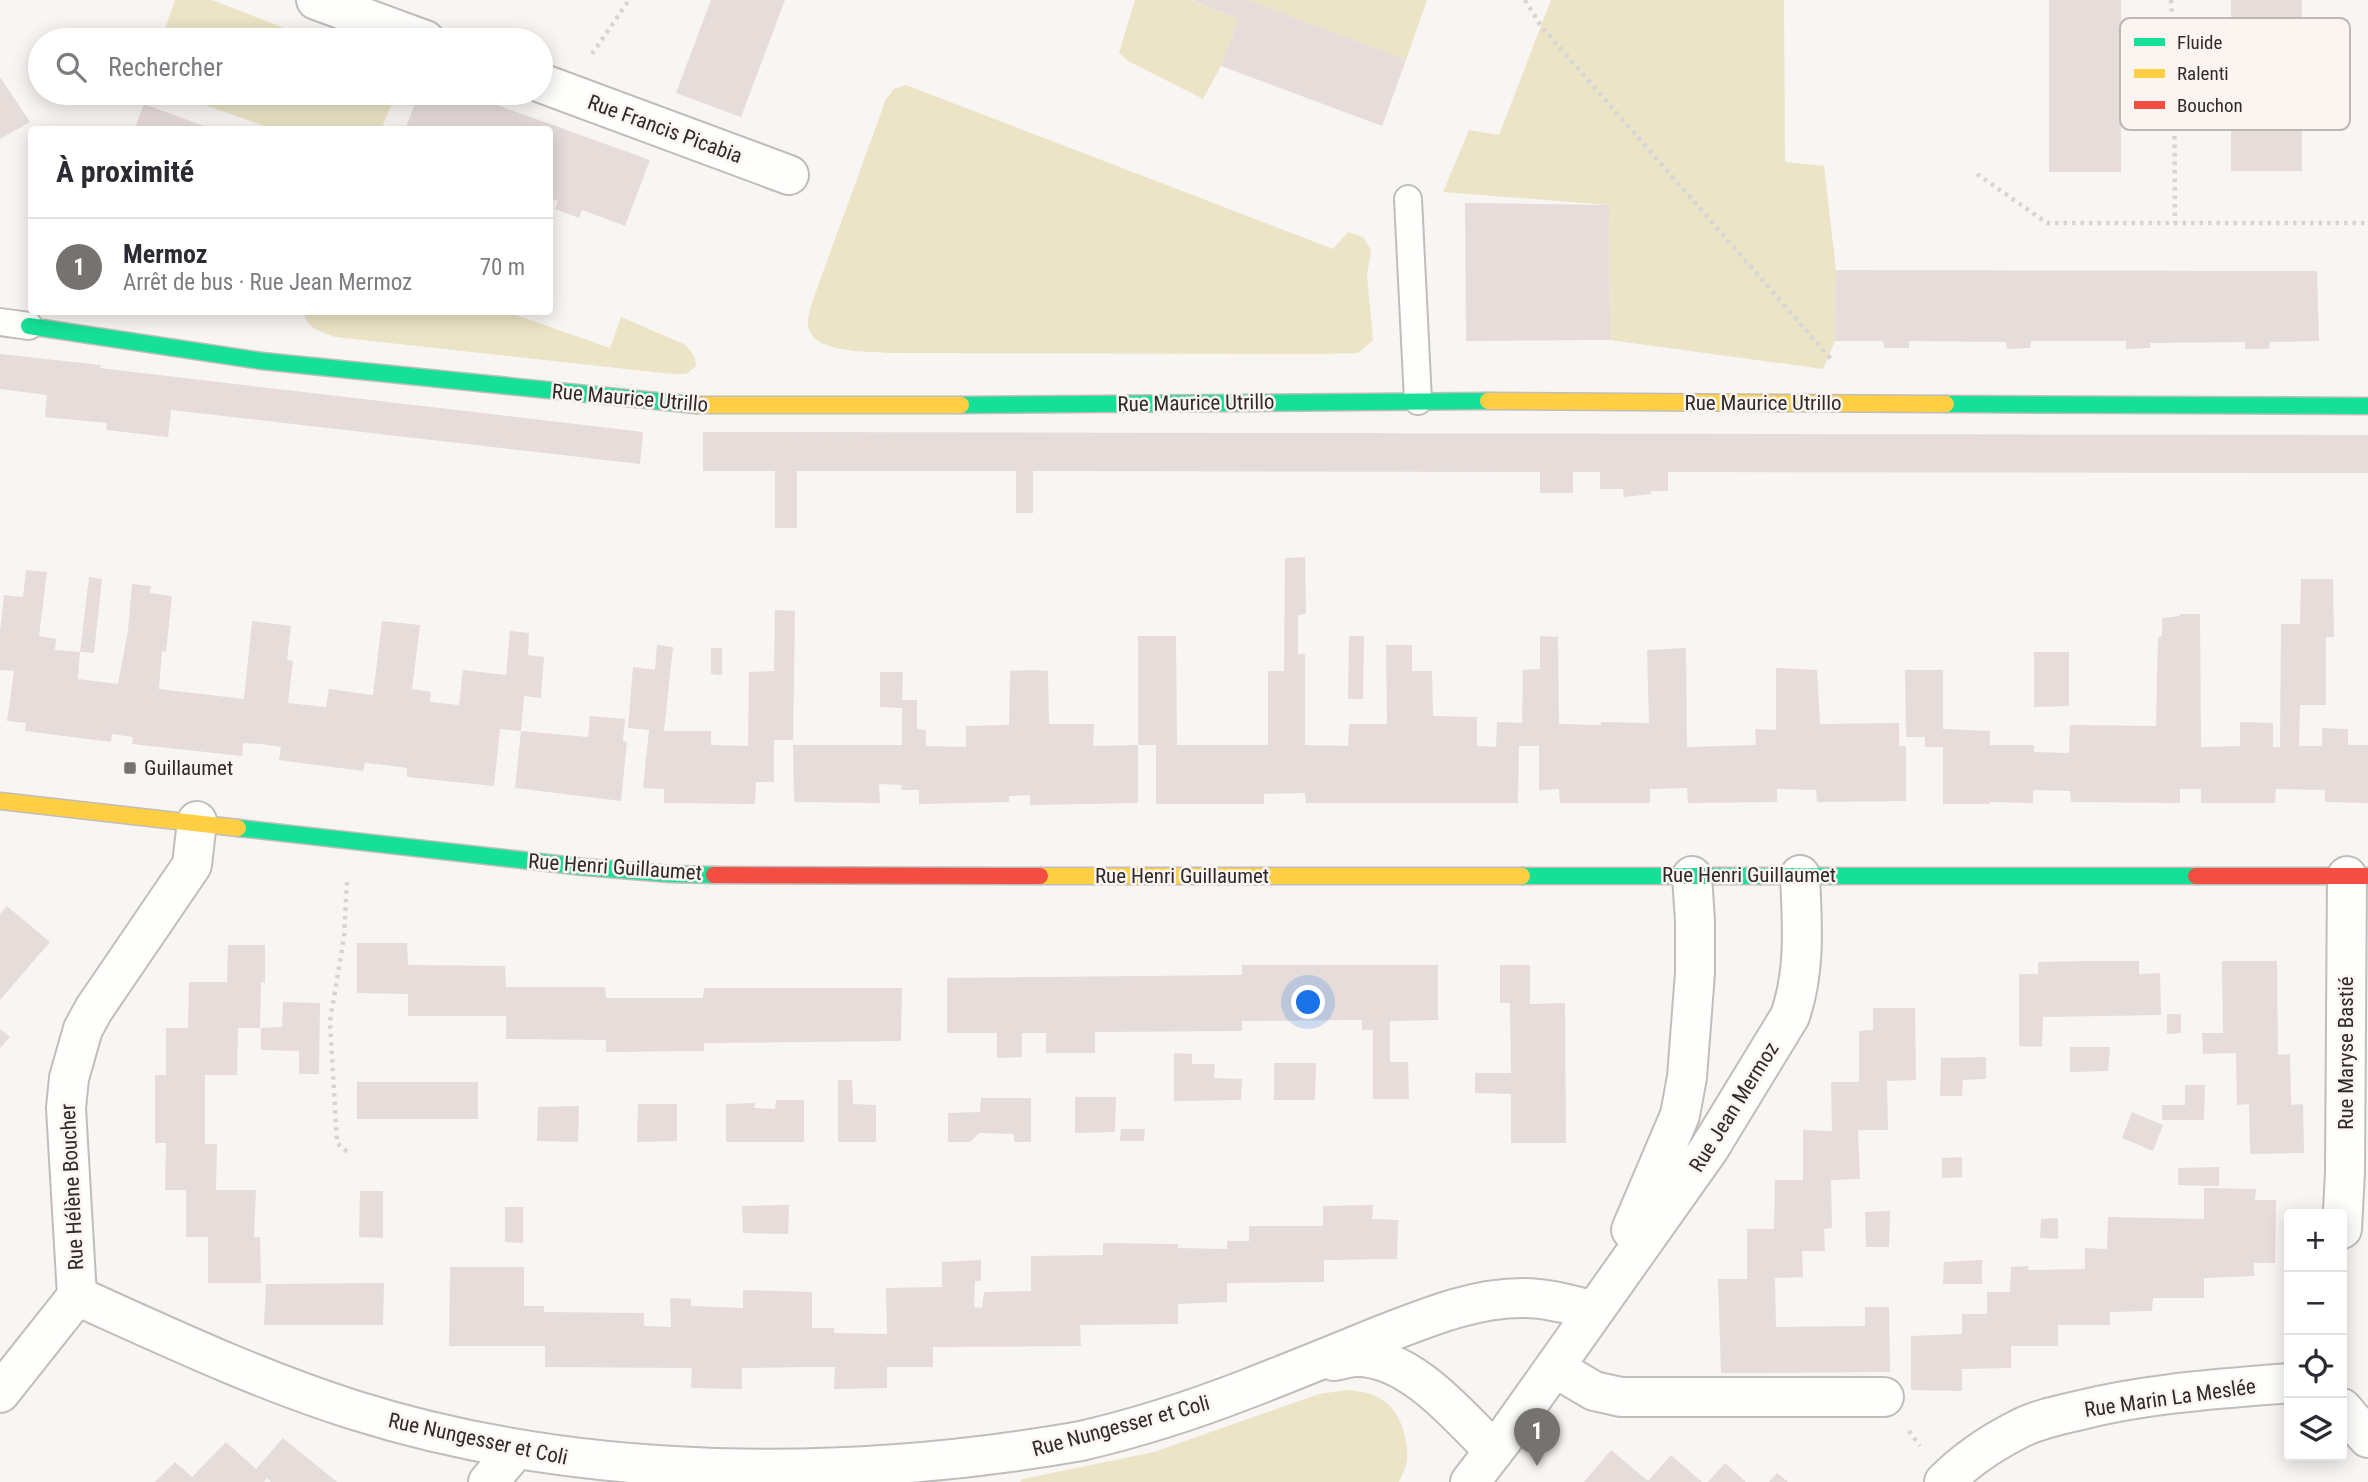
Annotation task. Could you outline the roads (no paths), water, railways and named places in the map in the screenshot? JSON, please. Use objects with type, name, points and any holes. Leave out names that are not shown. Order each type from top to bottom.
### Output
[{"type":"street","points":[[316,0],[392,28]]},
{"type":"street","name":"Rue Francis Picabia","points":[[554,88],[789,176]]},
{"type":"street","name":"Rue Maurice Utrillo","points":[[29,326],[261,361],[666,404],[769,407],[1418,401],[2368,406]]},
{"type":"street","name":"Rue Henri Guillaumet","points":[[0,801],[197,821],[584,867],[670,874],[2357,876]]},
{"type":"street","name":"Rue Hélène Boucher","points":[[0,1394],[77,1296],[66,1108],[75,1051],[94,1009],[192,865],[197,821]]},
{"type":"street","name":"Rue Jean Mermoz","points":[[1470,1482],[1555,1368],[1709,1149],[1790,1016],[1798,993],[1801,971],[1800,875]]},
{"type":"street","name":"Rue Jean Mermoz","points":[[1593,1311],[1648,1195],[1680,1115],[1687,1077],[1695,973],[1692,876]]},
{"type":"street","name":"Rue Maryse Bastié","points":[[2347,1210],[2357,1172],[2357,876]]},
{"type":"street","name":"Rue Nungesser et Coli","points":[[77,1296],[237,1368],[357,1411],[515,1451],[607,1465],[707,1471],[843,1472],[902,1468],[980,1459],[1081,1441],[1192,1409],[1457,1306],[1523,1298],[1560,1301],[1593,1311]]},
{"type":"street","name":"Rue Nungesser et Coli","points":[[1308,1365],[1357,1357],[1394,1366],[1434,1392],[1494,1451]]},
{"type":"street","points":[[1555,1368],[1594,1391],[1621,1398],[1884,1398]]},
{"type":"street","name":"Rue Marin La Meslée","points":[[1945,1481],[1988,1446],[2021,1427],[2061,1414],[2111,1402],[2167,1394],[2284,1383]]},
{"type":"street","points":[[2347,1414],[2368,1438]]},
{"type":"street","points":[[488,1482],[515,1451]]},
{"type":"lane","points":[[1408,199],[1418,401]]},
{"type":"lane","points":[[0,322],[29,326]]},
{"type":"place","name":"Guillaumet","points":[[130,768]]},
{"type":"place","name":"Mermoz","points":[[1537,1466]]}]
